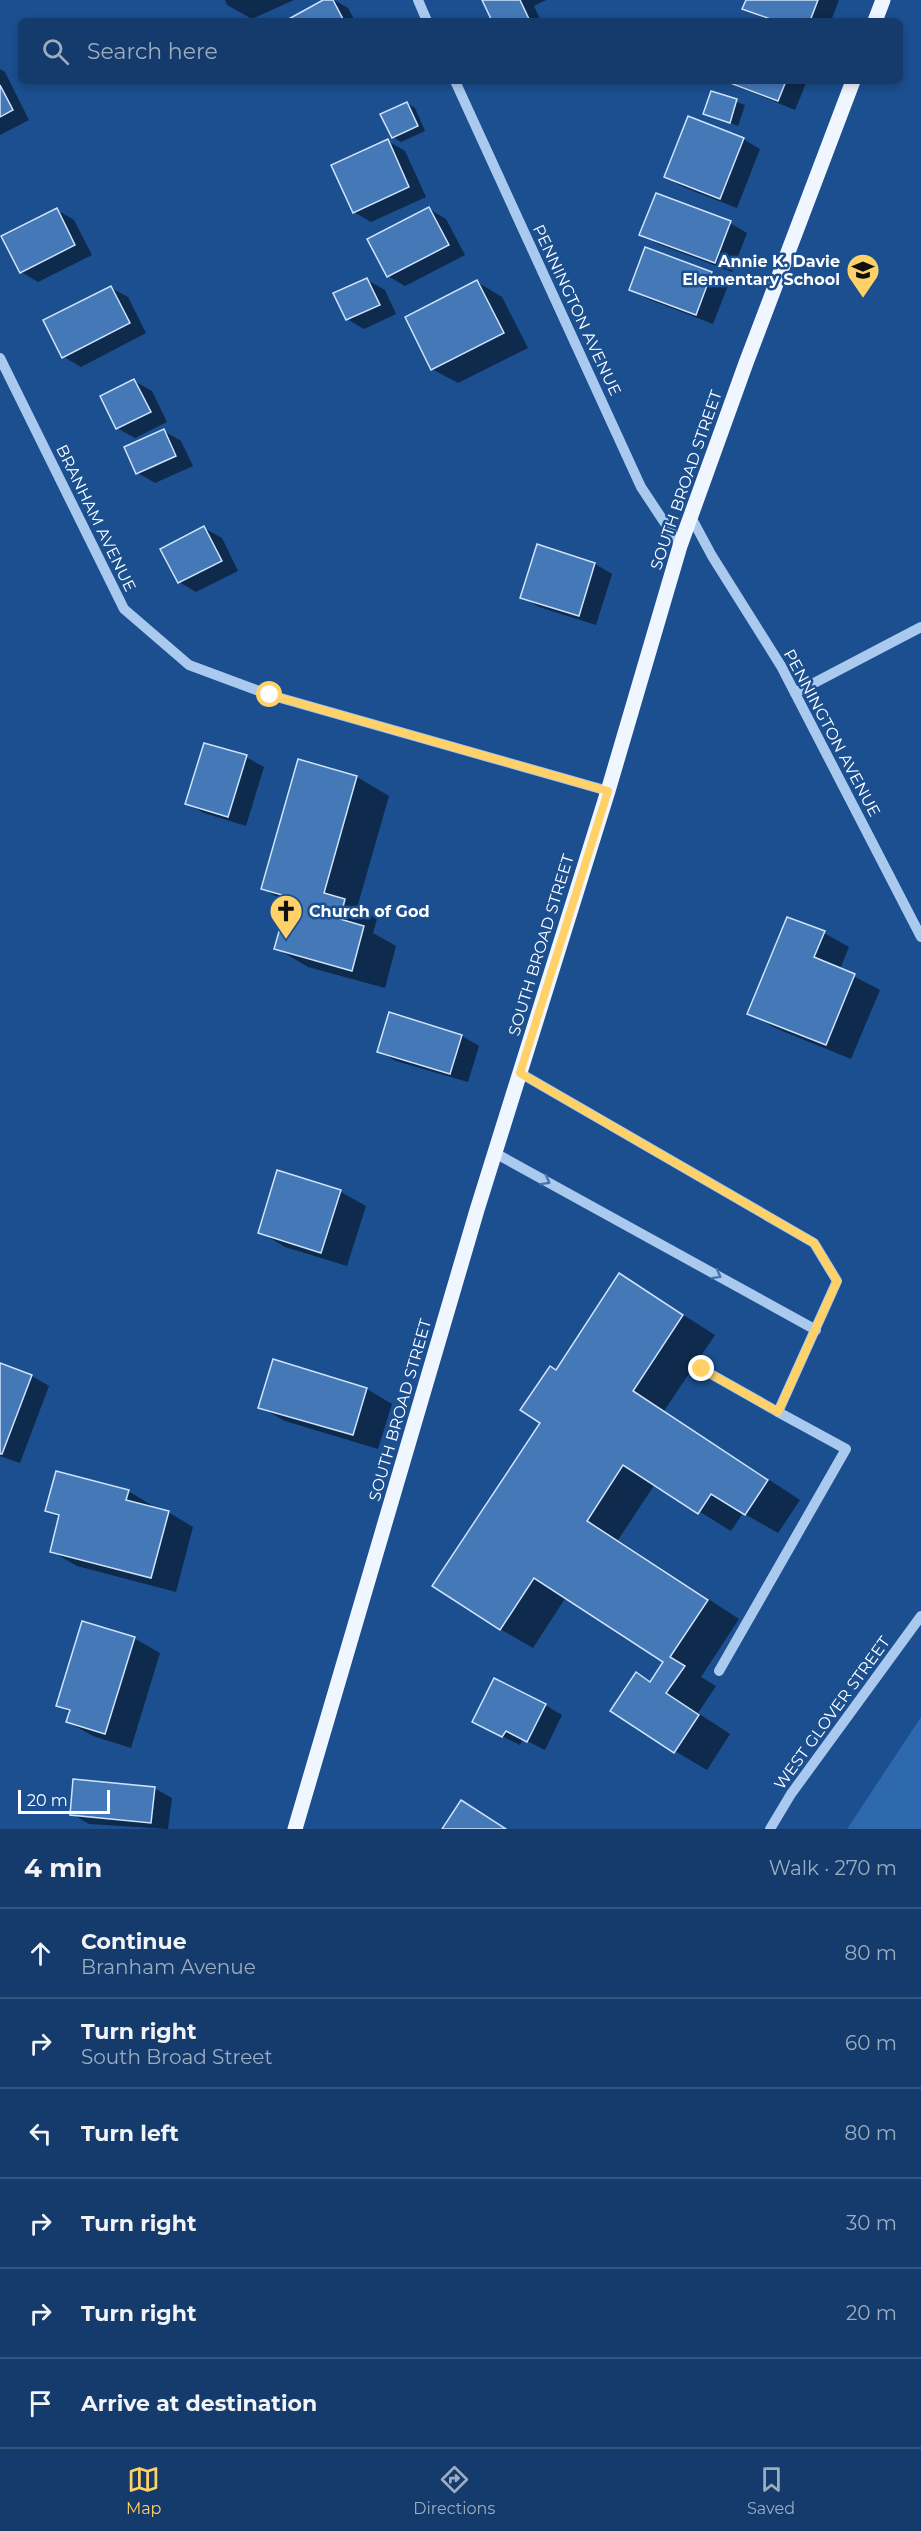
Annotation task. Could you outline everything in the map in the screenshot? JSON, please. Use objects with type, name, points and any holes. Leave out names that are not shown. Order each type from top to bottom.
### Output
[{"type":"main road","points":[[876,18],[883,0]]},
{"type":"main road","name":"SOUTH BROAD STREET","points":[[295,1829],[495,1153],[608,791],[680,546],[746,363],[852,84]]},
{"type":"street","points":[[418,0],[427,18]]},
{"type":"street","name":"PENNINGTON AVENUE","points":[[456,84],[642,487],[680,546]]},
{"type":"street","name":"BRANHAM AVENUE","points":[[0,358],[124,609],[189,665],[270,695],[608,791]]},
{"type":"street","name":"PENNINGTON AVENUE","points":[[691,517],[795,693],[921,937]]},
{"type":"street","points":[[795,693],[921,627]]},
{"type":"street","points":[[520,1073],[814,1243],[837,1281],[778,1412]]},
{"type":"street","points":[[495,1153],[816,1330]]},
{"type":"street","points":[[702,1369],[846,1449],[719,1671]]},
{"type":"street","name":"WEST GLOVER STREET","points":[[770,1829],[791,1794],[921,1616]]},
{"type":"shaded area","points":[[921,1717],[921,1829],[847,1829]]},
{"type":"building","points":[[323,0],[333,0],[342,18],[290,18]]},
{"type":"building","points":[[482,0],[520,0],[529,18],[491,18]]},
{"type":"building","points":[[746,0],[818,0],[811,18],[768,18],[742,9]]},
{"type":"building","points":[[733,84],[785,84],[778,101]]},
{"type":"building","points":[[0,85],[13,110],[0,117]]},
{"type":"building","points":[[711,91],[737,99],[730,123],[703,114]]},
{"type":"building","points":[[407,102],[418,126],[392,138],[380,114]]},
{"type":"building","points":[[688,116],[744,138],[720,199],[664,177]]},
{"type":"building","points":[[388,139],[409,187],[353,213],[331,165]]},
{"type":"building","points":[[656,193],[731,221],[715,263],[639,235]]},
{"type":"building","points":[[429,207],[449,245],[387,277],[367,239]]},
{"type":"building","points":[[57,208],[75,245],[20,273],[1,236]]},
{"type":"building","points":[[645,247],[712,272],[696,315],[629,290]]},
{"type":"building","points":[[367,278],[380,305],[346,320],[333,293]]},
{"type":"building","points":[[477,280],[504,333],[431,370],[405,317]]},
{"type":"building","points":[[111,286],[130,323],[62,358],[43,320]]},
{"type":"building","points":[[134,379],[151,412],[116,429],[100,396]]},
{"type":"building","points":[[164,429],[176,456],[136,474],[124,447]]},
{"type":"building","points":[[204,526],[222,561],[178,583],[160,549]]},
{"type":"building","points":[[537,544],[595,563],[579,616],[520,598]]},
{"type":"building","points":[[204,743],[247,755],[228,817],[185,804]]},
{"type":"building","points":[[298,759],[357,776],[324,893],[345,899],[340,919],[364,926],[352,971],[274,949],[289,897],[261,889]]},
{"type":"building","points":[[787,917],[825,931],[814,957],[855,974],[826,1045],[747,1014]]},
{"type":"building","points":[[389,1012],[462,1035],[450,1074],[377,1052]]},
{"type":"building","points":[[277,1170],[341,1190],[321,1253],[258,1233]]},
{"type":"building","points":[[619,1273],[683,1315],[633,1391],[768,1480],[745,1515],[711,1494],[698,1514],[623,1465],[587,1521],[708,1600],[670,1657],[685,1666],[666,1693],[699,1715],[674,1753],[610,1711],[636,1672],[650,1682],[663,1662],[534,1578],[500,1630],[432,1586],[540,1423],[520,1410],[550,1366],[556,1370]]},
{"type":"building","points":[[273,1359],[367,1388],[353,1435],[258,1408]]},
{"type":"building","points":[[0,1363],[32,1375],[2,1454],[0,1454]]},
{"type":"building","points":[[56,1471],[129,1490],[126,1500],[169,1511],[151,1578],[50,1552],[59,1515],[45,1511]]},
{"type":"building","points":[[82,1621],[135,1637],[105,1734],[66,1722],[70,1710],[56,1706]]},
{"type":"building","points":[[494,1678],[546,1704],[527,1742],[506,1731],[502,1737],[472,1722]]},
{"type":"building","points":[[73,1779],[155,1787],[151,1823],[70,1815]]},
{"type":"building","points":[[461,1800],[506,1829],[442,1829]]},
{"type":"place","name":"Annie K. Davie Elementary School","points":[[863,299]]},
{"type":"place","name":"Church of God","points":[[286,940]]},
{"type":"route","points":[[270,695],[608,791],[520,1073],[814,1243],[837,1281],[778,1412],[702,1369]]}]
